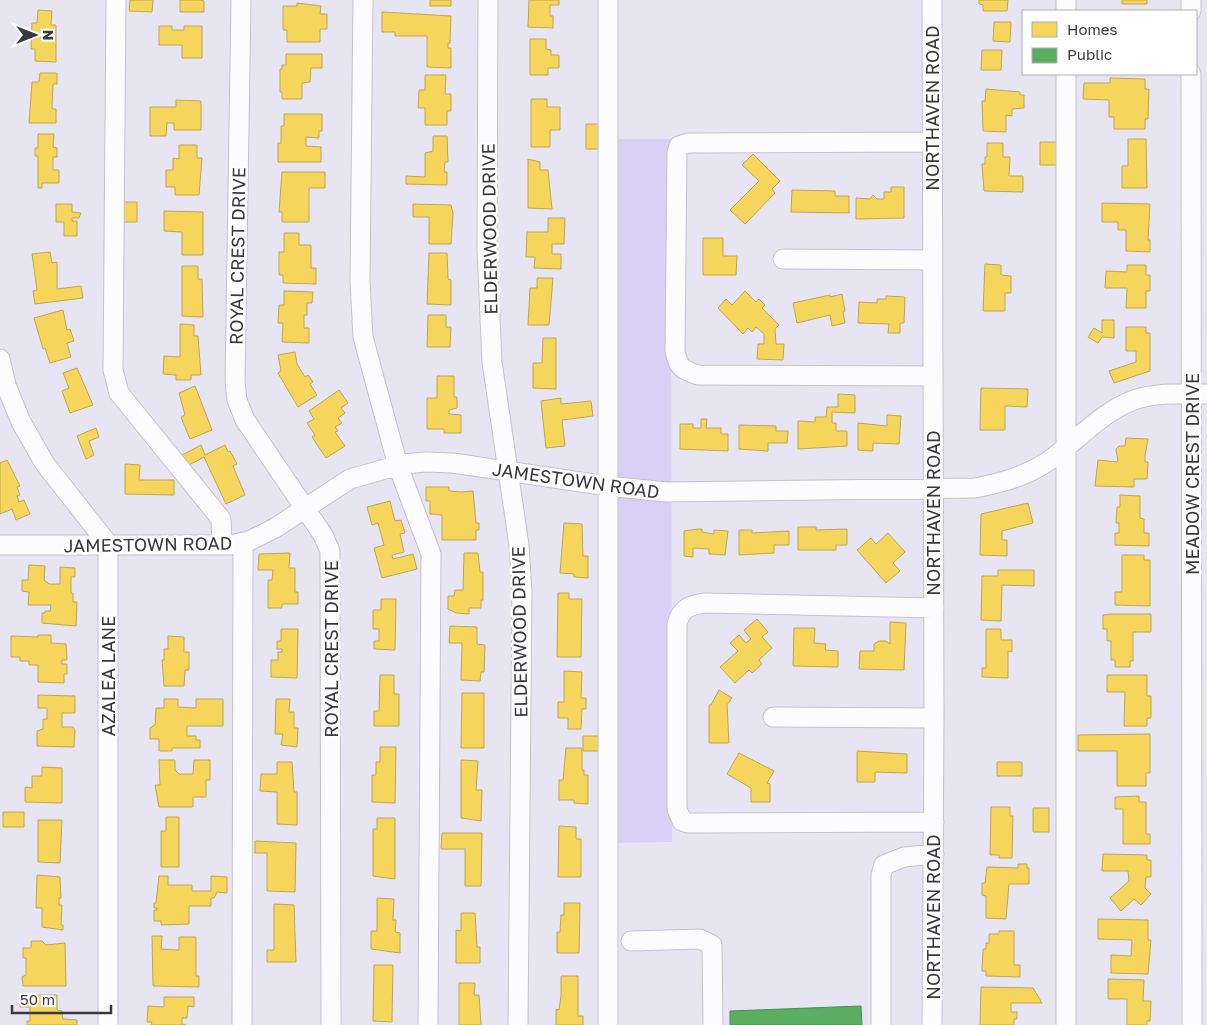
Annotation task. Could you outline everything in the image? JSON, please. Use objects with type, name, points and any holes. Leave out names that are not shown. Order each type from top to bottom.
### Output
[{"type":"street","points":[[116,0],[113,370],[119,393],[221,519],[222,545]]},
{"type":"street","name":"ROYAL CREST DRIVE","points":[[241,0],[234,382],[237,400],[245,420],[323,535],[330,551],[332,576],[331,1025]]},
{"type":"street","points":[[363,0],[360,281],[363,337],[398,466],[431,554],[428,1025]]},
{"type":"street","name":"ELDERWOOD DRIVE","points":[[488,0],[487,249],[492,362],[519,545],[522,592],[518,1025]]},
{"type":"street","points":[[608,0],[608,1025]]},
{"type":"street","name":"NORTHAVEN ROAD","points":[[932,0],[934,608],[932,1025]]},
{"type":"street","points":[[1066,75],[1066,1025]]},
{"type":"street","name":"MEADOW CREST DRIVE","points":[[1191,75],[1199,394],[1192,1025]]},
{"type":"street","points":[[932,142],[688,143],[680,146],[677,153],[675,350],[678,364],[684,371],[698,375],[933,376]]},
{"type":"street","points":[[783,259],[933,260]]},
{"type":"street","points":[[0,359],[6,385],[21,422],[46,464],[108,544]]},
{"type":"street","name":"JAMESTOWN ROAD","points":[[0,545],[222,545],[243,542],[275,528],[350,479],[398,466],[426,462],[453,463],[607,486],[667,492],[975,488],[1002,483],[1028,473],[1066,447],[1113,410],[1135,400],[1159,395],[1199,394]]},
{"type":"street","points":[[242,1025],[243,542]]},
{"type":"street","name":"AZALEA LANE","points":[[108,544],[108,1025]]},
{"type":"street","points":[[934,608],[705,603],[686,607],[680,615],[677,624],[677,809],[682,820],[688,823],[934,822]]},
{"type":"street","points":[[773,717],[934,718]]},
{"type":"street","points":[[881,1025],[881,875],[884,865],[904,856],[934,854]]},
{"type":"street","points":[[631,941],[700,939],[712,945],[713,1025]]},
{"type":"shaded area","points":[[609,139],[671,139],[672,842],[610,843]]},
{"type":"building: Homes","points":[[130,0],[153,0],[152,12],[129,11]]},
{"type":"building: Homes","points":[[180,0],[204,1],[204,12],[180,12]]},
{"type":"building: Homes","points":[[430,0],[451,0],[451,6],[430,6]]},
{"type":"building: Homes","points":[[529,0],[559,0],[559,5],[550,5],[550,16],[553,16],[553,28],[528,27]]},
{"type":"building: Homes","points":[[979,0],[1008,0],[1007,11],[983,11],[983,5],[979,4]]},
{"type":"building: Homes","points":[[1122,0],[1147,0],[1147,4],[1122,4]]},
{"type":"building: Homes","points":[[297,3],[321,6],[320,14],[327,14],[327,29],[320,29],[320,42],[287,42],[287,30],[283,30],[283,6],[297,6]]},
{"type":"building: Homes","points":[[38,10],[52,11],[51,25],[56,25],[56,62],[35,61],[35,49],[31,49],[32,23],[37,23]]},
{"type":"building: Homes","points":[[382,12],[451,16],[450,43],[448,43],[448,48],[451,48],[451,68],[427,67],[427,36],[395,36],[395,32],[382,32]]},
{"type":"building: Homes","points":[[994,22],[1011,22],[1010,42],[993,41]]},
{"type":"building: Homes","points":[[159,26],[172,26],[172,30],[184,30],[184,26],[202,26],[202,58],[182,58],[182,45],[159,45]]},
{"type":"building: Homes","points":[[530,39],[546,39],[546,49],[551,50],[551,55],[559,55],[559,68],[548,68],[548,75],[530,75]]},
{"type":"building: Homes","points":[[982,50],[1002,50],[1001,70],[981,70]]},
{"type":"building: Homes","points":[[286,54],[322,54],[322,68],[311,68],[310,82],[302,83],[302,99],[282,99],[282,92],[280,92],[280,69],[282,69],[282,65],[286,65]]},
{"type":"building: Homes","points":[[40,73],[57,73],[57,84],[53,84],[52,109],[56,109],[56,123],[29,123],[32,82],[39,82]]},
{"type":"building: Homes","points":[[425,75],[446,75],[445,94],[451,94],[451,111],[447,111],[447,125],[425,125],[425,108],[418,108],[419,90],[425,90]]},
{"type":"building: Homes","points":[[1110,78],[1145,79],[1145,89],[1149,89],[1148,119],[1145,119],[1145,129],[1114,129],[1114,117],[1109,117],[1109,100],[1083,99],[1084,83],[1110,83]]},
{"type":"building: Homes","points":[[986,89],[1020,92],[1020,95],[1024,95],[1024,108],[1012,109],[1012,116],[1006,115],[1006,132],[983,131],[982,101],[985,101]]},
{"type":"building: Homes","points":[[531,99],[547,99],[547,107],[560,107],[560,130],[550,130],[550,147],[531,147]]},
{"type":"building: Homes","points":[[176,100],[201,101],[201,130],[174,130],[174,123],[167,123],[166,136],[150,136],[150,107],[176,107]]},
{"type":"building: Homes","points":[[284,114],[322,114],[322,131],[319,131],[319,138],[306,137],[306,146],[321,147],[321,162],[278,162],[278,143],[281,143],[281,126],[284,126]]},
{"type":"building: Homes","points":[[586,124],[604,124],[600,149],[586,149]]},
{"type":"building: Homes","points":[[38,134],[54,134],[53,147],[57,148],[57,157],[53,157],[53,170],[59,170],[59,183],[42,183],[42,188],[38,188],[38,156],[35,156],[35,148],[38,148]]},
{"type":"building: Homes","points":[[433,136],[447,136],[448,162],[445,162],[444,172],[447,172],[447,185],[406,184],[406,176],[425,177],[425,153],[433,151]]},
{"type":"building: Homes","points":[[1128,139],[1146,139],[1147,188],[1122,188],[1122,166],[1128,166]]},
{"type":"building: Homes","points":[[1040,142],[1058,142],[1058,165],[1040,165]]},
{"type":"building: Homes","points":[[987,143],[1003,143],[1003,157],[1010,157],[1009,176],[1023,176],[1023,192],[984,191],[982,164],[985,164],[985,157],[987,157]]},
{"type":"building: Homes","points":[[179,145],[197,145],[197,158],[202,158],[199,195],[175,195],[175,187],[166,187],[166,170],[173,170],[173,158],[179,159]]},
{"type":"building: Homes","points":[[753,154],[780,181],[772,189],[775,193],[745,224],[730,210],[759,181],[742,165]]},
{"type":"building: Homes","points":[[528,159],[540,162],[540,170],[548,170],[552,209],[528,208]]},
{"type":"building: Homes","points":[[282,172],[325,172],[325,188],[309,188],[309,222],[282,222],[282,212],[279,212]]},
{"type":"building: Homes","points":[[891,187],[904,187],[904,218],[856,219],[856,198],[870,199],[873,195],[877,199],[884,199],[884,192],[891,192]]},
{"type":"building: Homes","points":[[792,190],[835,191],[835,196],[849,196],[849,213],[791,212]]},
{"type":"building: Homes","points":[[120,202],[137,202],[137,222],[120,222]]},
{"type":"building: Homes","points":[[1102,203],[1150,204],[1148,240],[1150,240],[1150,252],[1126,251],[1126,230],[1118,230],[1118,222],[1102,222]]},
{"type":"building: Homes","points":[[56,204],[72,204],[72,212],[81,213],[79,218],[72,218],[72,221],[77,221],[77,236],[64,236],[64,222],[56,222]]},
{"type":"building: Homes","points":[[413,204],[451,205],[453,213],[451,244],[429,244],[429,217],[413,217]]},
{"type":"building: Homes","points":[[164,211],[203,212],[203,255],[182,255],[182,232],[164,231]]},
{"type":"building: Homes","points":[[548,218],[565,218],[564,244],[552,244],[552,254],[561,254],[561,269],[534,268],[535,257],[526,257],[527,232],[548,232]]},
{"type":"building: Homes","points":[[284,233],[299,233],[299,245],[311,245],[311,268],[316,268],[316,284],[283,283],[283,275],[279,275],[279,252],[284,252]]},
{"type":"building: Homes","points":[[703,238],[723,238],[723,256],[737,256],[736,275],[703,275]]},
{"type":"building: Homes","points":[[50,252],[52,263],[57,262],[57,289],[81,286],[83,298],[35,304],[33,291],[37,290],[32,254]]},
{"type":"building: Homes","points":[[429,253],[447,253],[448,279],[451,280],[451,305],[427,304]]},
{"type":"building: Homes","points":[[985,264],[1001,265],[1001,275],[1011,276],[1011,293],[1005,293],[1005,311],[983,311]]},
{"type":"building: Homes","points":[[1127,265],[1146,265],[1146,275],[1150,275],[1150,291],[1146,291],[1146,308],[1126,308],[1127,288],[1105,288],[1106,271],[1127,272]]},
{"type":"building: Homes","points":[[182,266],[198,266],[198,279],[202,279],[203,317],[182,316]]},
{"type":"building: Homes","points":[[537,278],[553,278],[549,325],[528,325],[530,288],[537,288]]},
{"type":"building: Homes","points":[[284,291],[313,292],[312,303],[307,303],[307,315],[304,315],[304,328],[309,328],[309,343],[282,342],[283,323],[278,323],[279,305],[284,305]]},
{"type":"building: Homes","points":[[745,291],[756,302],[759,299],[765,305],[762,308],[779,325],[775,329],[776,344],[784,344],[783,360],[757,359],[758,344],[764,344],[764,334],[756,327],[752,332],[748,328],[743,334],[718,308],[726,299],[732,305]]},
{"type":"building: Homes","points":[[842,294],[845,323],[832,326],[830,315],[797,323],[793,303]]},
{"type":"building: Homes","points":[[886,296],[905,297],[904,323],[900,323],[900,333],[888,333],[889,324],[858,323],[859,302],[877,303],[877,299],[886,299]]},
{"type":"building: Homes","points":[[63,310],[67,330],[70,329],[74,341],[67,343],[71,357],[50,363],[45,348],[43,349],[34,318]]},
{"type":"building: Homes","points":[[428,315],[446,315],[446,327],[451,327],[450,347],[427,347]]},
{"type":"building: Homes","points":[[1102,320],[1114,320],[1114,338],[1102,337],[1098,343],[1088,337],[1094,328],[1102,333]]},
{"type":"building: Homes","points":[[180,324],[194,325],[194,336],[198,336],[201,375],[191,375],[191,380],[176,380],[176,375],[163,374],[164,356],[180,357]]},
{"type":"building: Homes","points":[[1126,327],[1146,327],[1146,333],[1150,333],[1150,371],[1114,383],[1109,371],[1136,362],[1136,351],[1126,351]]},
{"type":"building: Homes","points":[[543,338],[556,338],[556,389],[533,388],[533,363],[542,363]]},
{"type":"building: Homes","points":[[295,352],[297,364],[305,377],[308,375],[313,382],[310,384],[317,395],[298,407],[278,373],[281,371],[278,355]]},
{"type":"building: Homes","points":[[77,368],[93,405],[70,413],[62,391],[69,388],[63,373]]},
{"type":"building: Homes","points":[[437,376],[454,376],[454,397],[457,397],[457,408],[449,410],[449,414],[461,415],[461,433],[444,433],[444,429],[427,429],[427,398],[437,398]]},
{"type":"building: Homes","points":[[195,386],[212,430],[190,439],[181,417],[185,415],[179,393]]},
{"type":"building: Homes","points":[[981,388],[1028,389],[1027,407],[1005,406],[1005,430],[980,430]]},
{"type":"building: Homes","points":[[339,390],[348,403],[341,408],[345,413],[338,418],[342,423],[335,427],[338,431],[335,432],[345,446],[326,458],[312,437],[315,435],[307,423],[314,419],[309,411]]},
{"type":"building: Homes","points":[[838,394],[855,395],[855,413],[832,412],[832,423],[836,423],[836,431],[847,431],[847,446],[798,449],[798,421],[815,422],[815,417],[826,417],[827,407],[838,407]]},
{"type":"building: Homes","points":[[561,398],[561,404],[591,401],[593,416],[562,420],[565,446],[546,448],[541,401]]},
{"type":"building: Homes","points":[[887,415],[901,416],[899,444],[873,443],[873,451],[858,450],[858,423],[887,426]]},
{"type":"building: Homes","points":[[701,419],[707,419],[706,428],[721,428],[721,434],[728,434],[728,451],[680,449],[680,424],[693,424],[693,428],[701,428]]},
{"type":"building: Homes","points":[[739,425],[776,426],[776,431],[788,431],[787,443],[768,443],[768,451],[739,449]]},
{"type":"building: Homes","points":[[96,428],[99,437],[89,441],[94,455],[86,459],[77,436]]},
{"type":"building: Homes","points":[[1126,438],[1148,439],[1145,456],[1145,462],[1148,462],[1147,479],[1134,479],[1134,487],[1095,486],[1098,460],[1118,462],[1116,449],[1119,446],[1125,446]]},
{"type":"building: Homes","points":[[201,445],[205,455],[225,445],[237,464],[233,466],[245,495],[226,504],[204,457],[187,466],[182,455]]},
{"type":"building: Homes","points":[[7,460],[20,486],[17,487],[20,495],[17,496],[19,502],[24,500],[30,514],[16,520],[12,509],[0,514],[0,463]]},
{"type":"building: Homes","points":[[125,464],[140,465],[139,480],[174,480],[174,495],[125,494]]},
{"type":"building: Homes","points":[[426,487],[449,487],[449,491],[473,491],[476,523],[479,523],[479,530],[476,530],[476,540],[442,540],[442,515],[430,514],[430,501],[426,501]]},
{"type":"building: Homes","points":[[1120,495],[1140,496],[1140,518],[1144,519],[1144,533],[1149,533],[1149,546],[1115,545],[1115,533],[1119,533],[1119,523],[1116,523],[1117,507],[1120,507]]},
{"type":"building: Homes","points":[[390,501],[395,521],[401,520],[405,533],[400,534],[404,552],[392,555],[393,559],[413,554],[417,569],[382,578],[374,548],[384,545],[378,523],[372,525],[367,507]]},
{"type":"building: Homes","points":[[1028,503],[1033,523],[1002,531],[1002,540],[1007,540],[1007,556],[980,555],[981,514]]},
{"type":"building: Homes","points":[[564,523],[582,524],[583,556],[588,556],[588,578],[560,573]]},
{"type":"building: Homes","points":[[798,527],[816,527],[816,530],[847,529],[847,545],[836,545],[836,550],[798,550]]},
{"type":"building: Homes","points":[[702,529],[702,532],[714,534],[714,530],[728,531],[725,555],[709,554],[709,549],[693,548],[693,557],[684,556],[684,531]]},
{"type":"building: Homes","points":[[739,530],[752,530],[752,533],[789,531],[789,545],[774,545],[774,553],[739,555]]},
{"type":"building: Homes","points":[[888,533],[905,552],[893,563],[900,571],[886,583],[857,550],[871,538],[876,544]]},
{"type":"building: Homes","points":[[290,553],[289,568],[295,568],[295,592],[298,592],[298,604],[282,604],[282,608],[268,608],[268,580],[272,580],[273,570],[258,570],[259,554]]},
{"type":"building: Homes","points":[[464,553],[478,553],[480,572],[483,572],[483,600],[481,600],[481,608],[469,608],[469,614],[456,613],[448,609],[448,596],[454,596],[455,590],[463,590]]},
{"type":"building: Homes","points":[[1122,555],[1144,555],[1144,560],[1150,560],[1150,606],[1115,605],[1115,592],[1122,592]]},
{"type":"building: Homes","points":[[29,565],[45,566],[44,580],[49,584],[60,584],[60,567],[75,568],[75,577],[71,577],[71,593],[73,593],[73,602],[77,602],[76,626],[42,623],[42,613],[50,611],[51,605],[28,605],[29,592],[22,591],[22,580],[28,580]]},
{"type":"building: Homes","points":[[998,570],[1034,570],[1034,586],[1002,585],[1001,621],[981,620],[982,576],[998,576]]},
{"type":"building: Homes","points":[[558,593],[569,593],[569,599],[582,599],[581,657],[557,657]]},
{"type":"building: Homes","points":[[381,599],[396,599],[395,650],[374,649],[374,641],[379,641],[379,629],[373,629],[373,610],[381,610]]},
{"type":"building: Homes","points":[[1151,614],[1151,632],[1133,632],[1133,661],[1130,661],[1130,667],[1115,667],[1115,660],[1111,660],[1111,641],[1107,641],[1107,629],[1103,629],[1103,615]]},
{"type":"building: Homes","points":[[757,619],[768,632],[762,637],[772,648],[759,660],[762,664],[752,673],[749,670],[735,683],[720,667],[738,651],[730,643],[739,635],[746,643],[751,639],[744,630]]},
{"type":"building: Homes","points":[[890,622],[906,623],[904,670],[859,669],[860,651],[874,651],[874,644],[879,641],[886,641],[890,644]]},
{"type":"building: Homes","points":[[450,626],[477,627],[477,644],[485,645],[484,672],[481,672],[480,681],[461,680],[462,643],[449,643]]},
{"type":"building: Homes","points":[[794,628],[815,628],[814,643],[826,644],[825,650],[838,651],[838,667],[793,666]]},
{"type":"building: Homes","points":[[281,629],[298,629],[297,678],[271,677],[271,660],[278,660],[278,652],[282,652],[282,649],[277,649],[277,641],[281,641]]},
{"type":"building: Homes","points":[[986,629],[1001,629],[1001,640],[1012,640],[1012,652],[1008,651],[1008,678],[982,677],[982,668],[986,668]]},
{"type":"building: Homes","points":[[38,635],[51,635],[51,643],[66,644],[67,660],[62,660],[62,664],[67,664],[67,674],[64,674],[64,683],[38,682],[38,665],[29,665],[29,661],[20,661],[20,657],[11,657],[11,636],[38,637]]},
{"type":"building: Homes","points":[[168,636],[184,637],[184,652],[189,652],[189,670],[185,670],[184,686],[164,686],[162,660],[164,660],[164,649],[168,649]]},
{"type":"building: Homes","points":[[564,671],[582,672],[581,698],[586,698],[586,709],[582,709],[581,729],[568,729],[568,718],[558,718],[558,702],[564,702]]},
{"type":"building: Homes","points":[[380,675],[394,675],[394,694],[399,694],[399,726],[374,726],[374,711],[379,711]]},
{"type":"building: Homes","points":[[1107,675],[1147,675],[1147,696],[1151,696],[1151,718],[1147,718],[1147,726],[1124,726],[1125,692],[1107,692]]},
{"type":"building: Homes","points":[[719,690],[732,698],[727,705],[729,743],[709,743],[709,705],[711,705]]},
{"type":"building: Homes","points":[[462,693],[484,693],[484,748],[461,748]]},
{"type":"building: Homes","points":[[38,695],[75,696],[75,713],[62,713],[62,727],[73,727],[75,730],[74,747],[37,746],[37,731],[43,729],[43,719],[47,719],[47,708],[38,708]]},
{"type":"building: Homes","points":[[164,699],[178,699],[178,707],[196,708],[196,699],[223,699],[223,726],[187,726],[187,736],[196,736],[196,740],[200,740],[200,748],[172,748],[172,751],[159,751],[159,739],[150,739],[150,728],[155,725],[156,708],[164,708]]},
{"type":"building: Homes","points":[[276,699],[290,699],[289,712],[294,712],[294,728],[298,728],[297,747],[281,745],[283,734],[275,734]]},
{"type":"building: Homes","points":[[1150,734],[1150,773],[1146,773],[1146,786],[1117,786],[1117,751],[1078,751],[1078,735]]},
{"type":"building: Homes","points":[[583,736],[604,736],[604,751],[583,751]]},
{"type":"building: Homes","points":[[380,747],[396,747],[395,803],[372,802],[372,775],[376,775],[376,762],[380,762]]},
{"type":"building: Homes","points":[[566,748],[582,748],[582,770],[584,770],[584,775],[588,775],[588,804],[574,803],[574,800],[559,800],[559,780],[563,780]]},
{"type":"building: Homes","points":[[857,751],[907,754],[907,773],[875,772],[875,782],[857,782]]},
{"type":"building: Homes","points":[[739,753],[774,771],[767,783],[770,784],[770,802],[751,802],[751,788],[727,774]]},
{"type":"building: Homes","points":[[159,760],[175,760],[175,770],[179,774],[193,774],[194,760],[210,760],[210,780],[206,780],[206,797],[193,797],[193,807],[159,807],[155,785],[160,785]]},
{"type":"building: Homes","points":[[461,760],[478,761],[476,790],[482,790],[481,821],[461,818]]},
{"type":"building: Homes","points":[[277,762],[292,762],[294,792],[297,792],[297,825],[277,824],[277,792],[260,791],[261,774],[277,774]]},
{"type":"building: Homes","points":[[997,762],[1022,762],[1022,776],[997,776]]},
{"type":"building: Homes","points":[[42,767],[62,768],[62,803],[25,802],[25,787],[32,788],[32,776],[42,776]]},
{"type":"building: Homes","points":[[1139,796],[1139,802],[1146,802],[1146,834],[1150,834],[1150,844],[1123,844],[1123,809],[1115,809],[1115,797]]},
{"type":"building: Homes","points":[[991,807],[1010,807],[1010,816],[1013,816],[1012,858],[999,858],[999,855],[990,855]]},
{"type":"building: Homes","points":[[1033,808],[1049,808],[1049,832],[1033,832]]},
{"type":"building: Homes","points":[[3,812],[24,812],[24,827],[3,827]]},
{"type":"building: Homes","points":[[166,817],[179,817],[179,867],[161,867],[161,831],[166,831]]},
{"type":"building: Homes","points":[[377,818],[395,818],[395,879],[373,876],[373,829],[377,829]]},
{"type":"building: Homes","points":[[38,820],[62,820],[60,863],[38,862]]},
{"type":"building: Homes","points":[[559,826],[576,827],[576,839],[581,839],[581,877],[558,877]]},
{"type":"building: Homes","points":[[442,833],[482,833],[481,886],[465,886],[465,849],[441,849]]},
{"type":"building: Homes","points":[[255,841],[296,843],[295,892],[267,891],[267,853],[255,853]]},
{"type":"building: Homes","points":[[1103,854],[1147,855],[1147,860],[1151,860],[1151,877],[1146,877],[1145,888],[1151,894],[1141,905],[1134,899],[1121,911],[1110,898],[1129,881],[1128,871],[1102,871]]},
{"type":"building: Homes","points":[[1018,864],[1027,864],[1027,868],[1029,868],[1029,884],[1009,884],[1006,919],[986,918],[986,896],[982,895],[982,883],[985,883],[987,867],[1018,868]]},
{"type":"building: Homes","points":[[37,875],[60,877],[61,898],[59,898],[59,905],[62,905],[61,925],[63,925],[63,930],[42,927],[42,908],[36,908]]},
{"type":"building: Homes","points":[[159,876],[168,876],[168,885],[192,885],[192,891],[211,891],[211,876],[227,877],[227,893],[217,892],[214,898],[211,898],[211,906],[189,906],[189,924],[161,925],[161,921],[154,921],[154,910],[157,910],[157,908],[154,908],[154,903],[156,903]]},
{"type":"building: Homes","points":[[377,898],[394,899],[393,920],[396,920],[395,932],[400,933],[400,953],[371,949],[371,931],[377,931]]},
{"type":"building: Homes","points":[[564,903],[580,903],[579,953],[557,953],[557,932],[560,932],[561,915],[564,915]]},
{"type":"building: Homes","points":[[274,904],[294,905],[296,962],[267,962],[267,950],[274,950]]},
{"type":"building: Homes","points":[[461,913],[475,913],[477,947],[480,947],[480,963],[456,963],[456,930],[461,931]]},
{"type":"building: Homes","points":[[1098,919],[1148,920],[1148,940],[1151,940],[1148,974],[1111,973],[1111,955],[1131,956],[1132,940],[1098,939]]},
{"type":"building: Homes","points":[[999,931],[1014,931],[1014,965],[1020,965],[1020,977],[986,976],[986,971],[982,971],[983,949],[986,949],[986,943],[989,943],[989,934],[999,934]]},
{"type":"building: Homes","points":[[152,936],[162,936],[161,949],[179,950],[179,937],[196,937],[196,976],[199,976],[199,987],[153,986]]},
{"type":"building: Homes","points":[[31,941],[42,941],[46,945],[65,943],[66,986],[23,986],[22,977],[26,975],[26,958],[23,958],[23,948],[31,948]]},
{"type":"building: Homes","points":[[374,965],[393,965],[392,1022],[373,1021]]},
{"type":"building: Homes","points":[[561,976],[578,976],[578,1016],[583,1016],[583,1025],[556,1025],[556,1009],[559,1010],[561,996]]},
{"type":"building: Homes","points":[[1108,979],[1144,980],[1143,1001],[1151,1001],[1150,1021],[1147,1021],[1147,1025],[1127,1025],[1127,999],[1108,999]]},
{"type":"building: Homes","points":[[459,983],[475,983],[474,995],[479,995],[481,1025],[459,1025]]},
{"type":"building: Homes","points":[[981,987],[1033,988],[1042,1003],[1011,1003],[1011,1012],[1017,1012],[1017,1019],[1014,1019],[1014,1025],[980,1025]]},
{"type":"building: Homes","points":[[20,995],[57,995],[57,1010],[62,1011],[63,1019],[77,1020],[77,1025],[27,1025],[27,1021],[30,1021],[30,1007],[20,1007]]},
{"type":"building: Homes","points":[[164,997],[194,997],[194,1007],[188,1006],[187,1018],[182,1018],[182,1024],[186,1025],[151,1025],[152,1022],[147,1022],[148,1006],[164,1007]]},
{"type":"building: Public","points":[[861,1006],[862,1025],[730,1025],[730,1011]]}]
